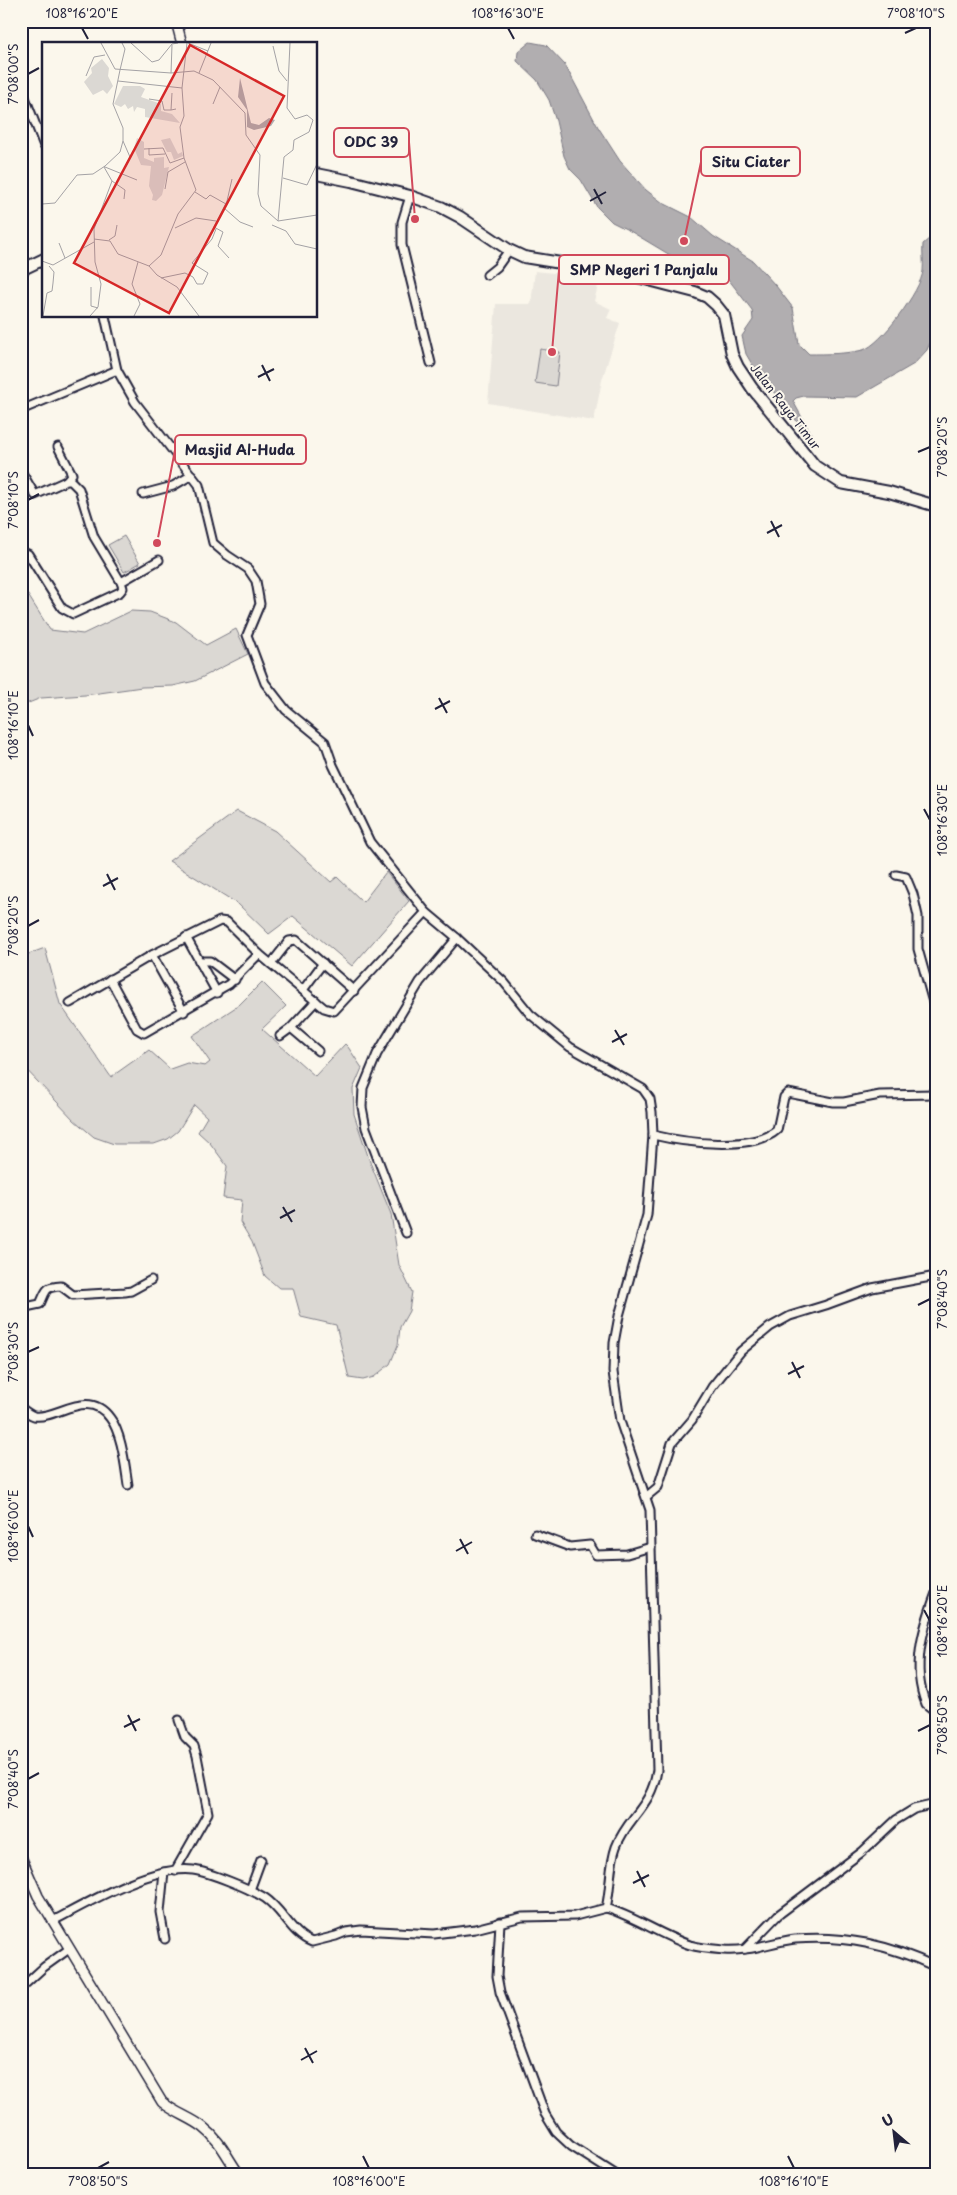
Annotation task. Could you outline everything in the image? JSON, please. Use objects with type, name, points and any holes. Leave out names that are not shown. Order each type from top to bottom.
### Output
[{"type":"main road","name":"Jalan Raya Timur","points":[[318,174],[410,196],[460,217],[509,250],[536,260],[591,266],[696,292],[707,297],[724,315],[732,354],[742,374],[815,466],[841,483],[889,492],[936,506]]},
{"type":"main road","points":[[21,270],[42,260]]},
{"type":"street","points":[[176,21],[181,42]]},
{"type":"street","points":[[21,87],[42,141]]},
{"type":"street","points":[[410,196],[402,222],[402,245],[431,362]]},
{"type":"street","points":[[487,275],[497,267],[509,250]]},
{"type":"street","points":[[105,318],[117,370],[135,402],[202,490],[206,517],[213,542],[226,556],[248,569],[258,586],[260,604],[247,635],[265,683],[286,710],[325,742],[333,765],[370,842],[426,912],[504,982],[530,1014],[570,1047],[643,1090],[650,1099],[652,1135],[647,1215],[619,1316],[614,1343],[613,1372],[620,1421],[647,1496],[650,1510],[657,1770],[655,1786],[650,1797],[616,1848],[606,1908]]},
{"type":"street","points":[[21,410],[117,370]]},
{"type":"street","points":[[21,471],[35,495],[66,481],[72,474],[58,447]]},
{"type":"street","points":[[143,494],[173,486],[192,475]]},
{"type":"street","points":[[21,551],[28,554],[62,608],[68,613],[73,614],[120,592],[122,582],[94,537],[79,489],[71,481],[66,481]]},
{"type":"street","points":[[122,582],[159,560]]},
{"type":"street","points":[[896,875],[906,877],[913,894],[918,916],[918,949],[936,1013]]},
{"type":"street","points":[[70,1003],[152,955],[217,922],[224,921],[259,954],[316,1001],[328,1010],[334,1011],[426,912]]},
{"type":"street","points":[[186,937],[217,993]]},
{"type":"street","points":[[406,1232],[366,1128],[363,1112],[363,1088],[377,1054],[420,982],[457,938]]},
{"type":"street","points":[[271,964],[293,940],[296,940],[354,991]]},
{"type":"street","points":[[110,979],[141,1032],[146,1032],[217,993],[235,980],[259,954]]},
{"type":"street","points":[[152,955],[184,1012]]},
{"type":"street","points":[[199,961],[210,961],[235,980]]},
{"type":"street","points":[[303,990],[323,963]]},
{"type":"street","points":[[280,1036],[291,1028],[316,1001]]},
{"type":"street","points":[[291,1028],[318,1051]]},
{"type":"street","points":[[652,1135],[703,1144],[727,1144],[767,1137],[777,1130],[784,1097],[788,1093],[826,1101],[844,1102],[880,1095],[936,1094]]},
{"type":"street","points":[[647,1496],[658,1488],[672,1443],[692,1420],[712,1386],[741,1351],[770,1327],[790,1316],[872,1288],[936,1276]]},
{"type":"street","points":[[21,1308],[40,1304],[45,1291],[51,1287],[61,1286],[73,1295],[125,1292],[131,1291],[151,1280]]},
{"type":"street","points":[[21,1408],[33,1416],[41,1416],[81,1404],[98,1408],[110,1417],[116,1430],[128,1485]]},
{"type":"street","points":[[535,1534],[570,1547],[590,1544],[596,1555],[627,1554],[651,1547]]},
{"type":"street","points":[[936,1593],[921,1637],[920,1673],[926,1704],[936,1712]]},
{"type":"street","points":[[176,1872],[208,1813],[194,1746],[185,1737],[179,1720]]},
{"type":"street","points":[[745,1949],[778,1914],[855,1858],[896,1820],[914,1809],[936,1804]]},
{"type":"street","points":[[21,1857],[38,1896],[162,2102],[172,2110],[202,2126],[218,2141],[239,2174]]},
{"type":"street","points":[[250,1890],[261,1860]]},
{"type":"street","points":[[54,1920],[134,1881],[164,1872],[193,1870],[250,1890],[277,1907],[305,1940],[312,1942],[353,1931],[434,1934],[475,1929],[533,1915],[575,1916],[606,1908],[637,1919],[692,1946],[726,1950],[745,1949],[795,1940],[860,1940],[911,1955],[936,1967]]},
{"type":"street","points":[[164,1872],[160,1912],[164,1939]]},
{"type":"street","points":[[500,1922],[497,1976],[500,1992],[545,2114],[556,2132],[571,2146],[616,2174]]},
{"type":"street","points":[[21,1988],[44,1967],[70,1949]]},
{"type":"shaded area","points":[[530,42],[546,45],[565,65],[598,127],[620,161],[646,190],[663,203],[691,217],[713,236],[753,261],[776,286],[793,308],[799,344],[809,354],[843,353],[863,350],[880,338],[899,316],[921,280],[923,244],[930,238],[936,238],[936,329],[927,350],[914,364],[857,397],[804,396],[796,398],[793,401],[811,434],[806,437],[793,415],[756,371],[746,354],[742,336],[753,320],[752,310],[722,271],[704,260],[687,260],[670,255],[612,222],[597,207],[581,180],[570,169],[564,156],[549,100],[537,80],[517,61],[518,52]]},
{"type":"shaded area","points":[[535,271],[600,278],[594,301],[611,309],[607,318],[620,323],[602,380],[594,421],[488,403],[496,304],[531,304]]},
{"type":"shaded area","points":[[540,349],[560,352],[556,386],[535,383]]},
{"type":"shaded area","points":[[124,536],[140,563],[124,572],[108,545]]},
{"type":"shaded area","points":[[21,584],[50,630],[83,634],[131,611],[150,612],[176,622],[206,645],[236,629],[248,654],[195,681],[173,686],[142,687],[85,695],[41,698],[21,706]]},
{"type":"shaded area","points":[[237,811],[275,831],[331,882],[337,877],[363,902],[386,872],[409,901],[352,966],[293,916],[269,934],[238,904],[169,861]]},
{"type":"shaded area","points":[[45,948],[60,1004],[111,1077],[149,1050],[170,1069],[187,1063],[205,1066],[210,1062],[192,1036],[239,1005],[262,982],[286,1006],[262,1029],[315,1076],[345,1044],[348,1047],[362,1068],[353,1089],[354,1114],[370,1162],[391,1214],[399,1265],[412,1292],[409,1311],[400,1327],[398,1345],[390,1364],[374,1377],[363,1380],[349,1378],[336,1325],[301,1317],[293,1288],[279,1288],[265,1276],[252,1242],[240,1222],[242,1200],[223,1198],[227,1166],[210,1143],[198,1132],[207,1117],[194,1105],[178,1131],[168,1139],[154,1144],[114,1144],[94,1137],[74,1120],[21,1064],[21,952],[23,956]]},
{"type":"place","name":"ODC 39","points":[[415,219]]},
{"type":"place","name":"Situ Ciater","points":[[684,241]]},
{"type":"place","name":"SMP Negeri 1 Panjalu","points":[[552,352]]},
{"type":"place","name":"Masjid Al-Huda","points":[[157,543]]}]
